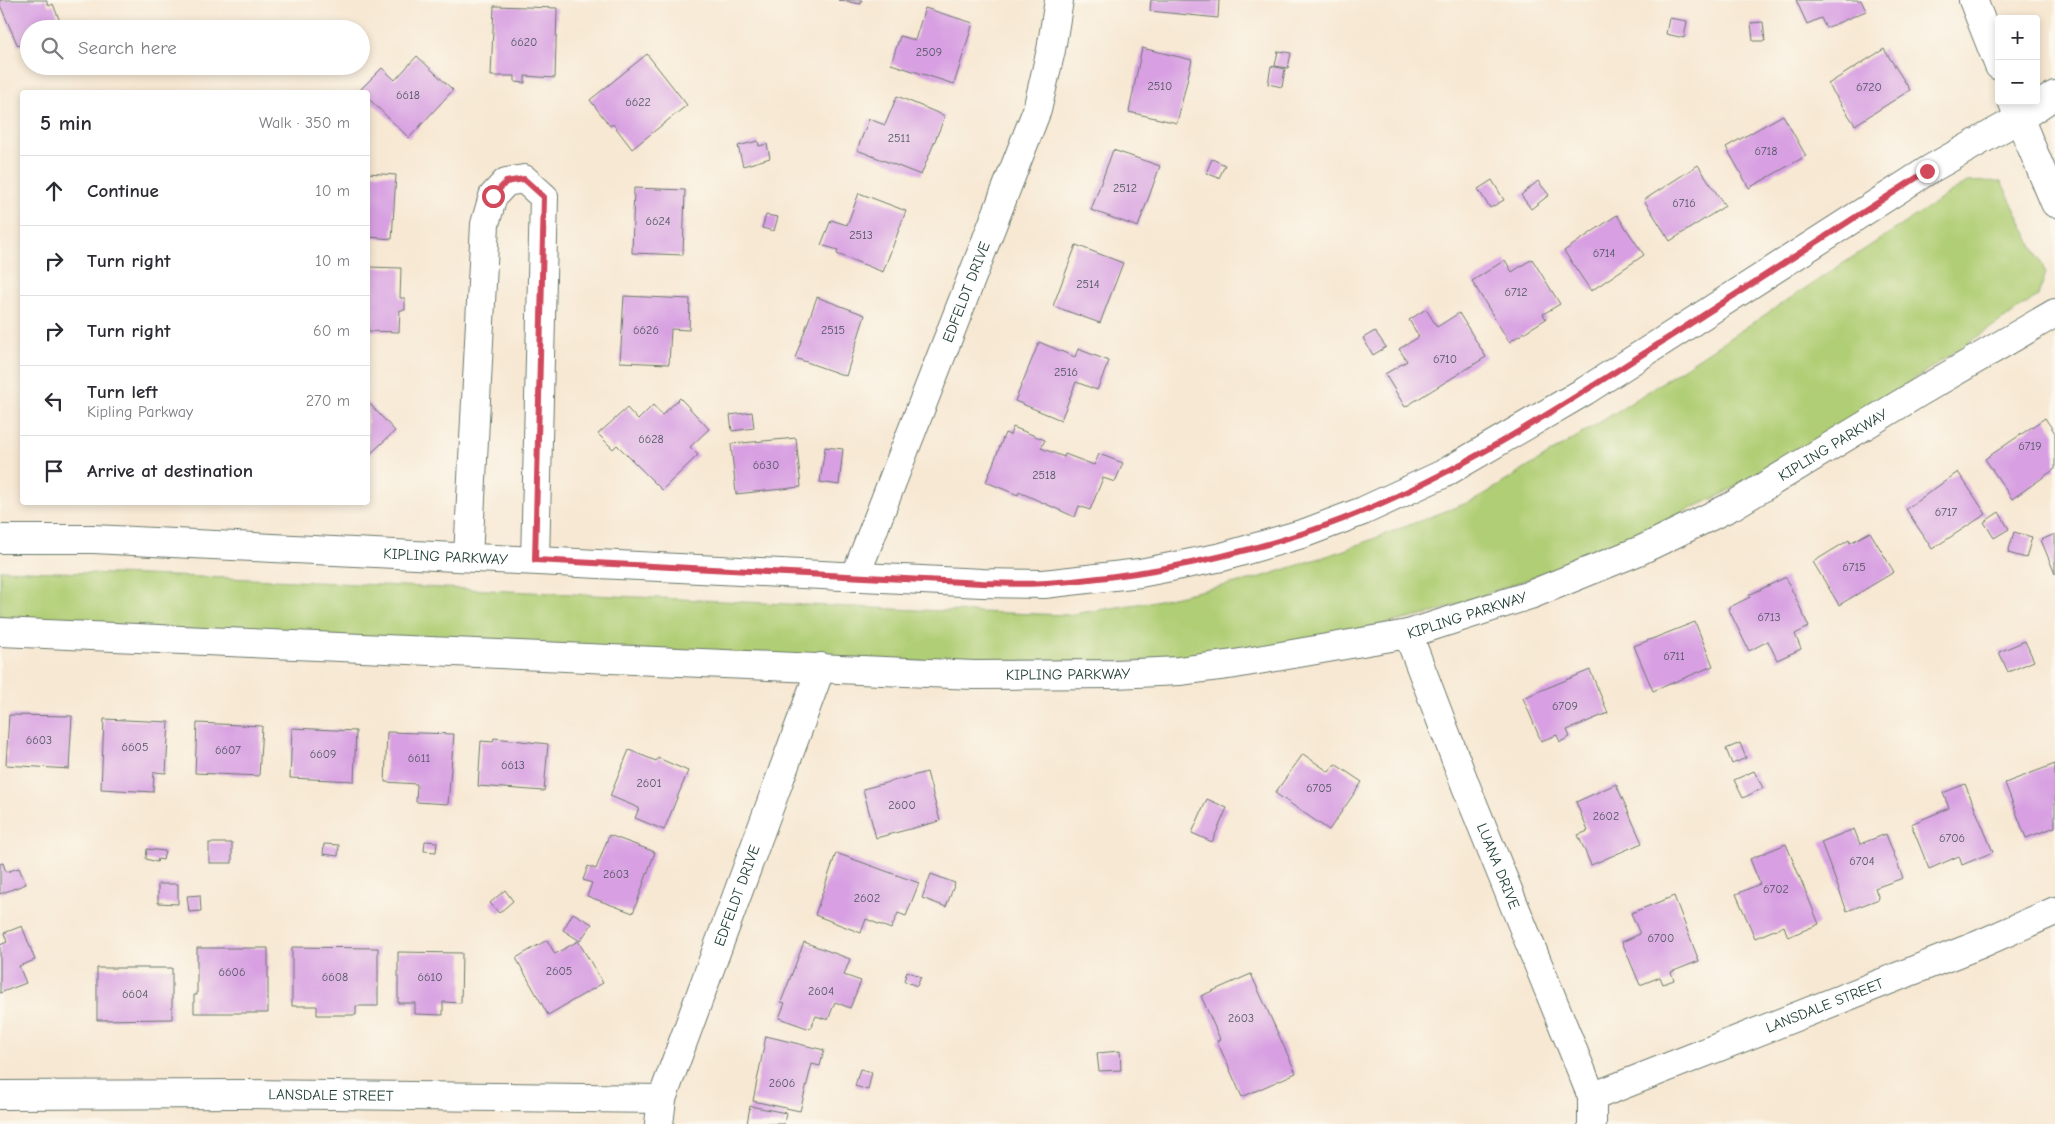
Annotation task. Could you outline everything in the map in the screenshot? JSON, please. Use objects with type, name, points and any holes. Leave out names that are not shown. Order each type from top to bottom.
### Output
[{"type":"street","name":"EDFELDT DRIVE","points":[[855,577],[1037,110],[1051,50],[1059,0]]},
{"type":"street","points":[[1972,0],[1997,60]]},
{"type":"street","name":"KIPLING PARKWAY","points":[[0,539],[93,539],[855,577],[1044,584],[1140,573],[1222,557],[1305,533],[1363,511],[1443,474],[1585,391],[1927,171],[2016,110],[2055,95]]},
{"type":"street","points":[[2016,110],[2055,203]]},
{"type":"street","points":[[468,557],[485,224],[493,196],[506,182],[524,179],[544,197],[535,560]]},
{"type":"street","name":"KIPLING PARKWAY","points":[[0,632],[974,675],[1115,674],[1235,664],[1408,634],[1530,596],[1641,550],[1732,506],[2055,312]]},
{"type":"street","name":"LUANA DRIVE","points":[[1408,634],[1467,789],[1592,1097]]},
{"type":"street","name":"EDFELDT DRIVE","points":[[661,1112],[821,667]]},
{"type":"street","name":"LANSDALE STREET","points":[[1592,1097],[1978,945],[2055,911]]},
{"type":"street","name":"LANSDALE STREET","points":[[0,1095],[244,1094],[661,1112]]},
{"type":"street","points":[[1592,1097],[1592,1124]]},
{"type":"green space","points":[[2001,181],[2046,273],[2038,296],[1895,392],[1723,494],[1567,565],[1431,614],[1264,650],[1146,661],[928,662],[0,622],[0,570],[229,578],[916,610],[1067,615],[1150,602],[1258,578],[1339,552],[1477,499],[1626,406],[1967,182]]},
{"type":"building","points":[[0,0],[46,0],[49,6],[53,4],[59,20],[20,20],[20,45],[18,46],[0,5]]},
{"type":"building","points":[[838,0],[862,0],[861,4]]},
{"type":"building","points":[[1151,0],[1219,0],[1218,18],[1150,11]]},
{"type":"building","points":[[1796,0],[1861,0],[1866,11],[1826,28],[1821,18],[1807,24]]},
{"type":"building","points":[[494,6],[557,8],[555,78],[525,76],[525,83],[515,82],[515,76],[491,76]]},
{"type":"building","points":[[925,8],[973,23],[954,84],[891,64],[900,36],[915,40]]},
{"type":"building","points":[[1669,18],[1687,21],[1684,38],[1666,34]]},
{"type":"building","points":[[1763,22],[1765,41],[1753,41],[1751,23]]},
{"type":"building","points":[[1142,48],[1192,60],[1177,123],[1129,112]]},
{"type":"building","points":[[1884,49],[1910,90],[1855,125],[1828,84]]},
{"type":"building","points":[[1278,51],[1291,53],[1288,68],[1275,66]]},
{"type":"building","points":[[647,54],[687,105],[632,149],[613,124],[610,126],[590,100]]},
{"type":"building","points":[[417,56],[453,90],[409,138],[370,100],[370,90],[360,90],[382,68],[395,80]]},
{"type":"building","points":[[1271,66],[1285,69],[1282,87],[1268,84]]},
{"type":"building","points":[[897,96],[945,116],[921,175],[857,150],[869,119],[885,125]]},
{"type":"building","points":[[1783,115],[1806,156],[1749,188],[1726,147]]},
{"type":"building","points":[[758,141],[759,146],[767,144],[770,158],[743,166],[738,146]]},
{"type":"building","points":[[1113,150],[1160,166],[1138,227],[1091,210]]},
{"type":"building","points":[[1212,159],[1225,165],[1219,178],[1206,173]]},
{"type":"building","points":[[1698,165],[1725,206],[1670,241],[1644,200]]},
{"type":"building","points":[[370,173],[396,175],[392,239],[370,237]]},
{"type":"building","points":[[1492,180],[1504,200],[1490,208],[1478,189]]},
{"type":"building","points":[[1538,181],[1549,195],[1531,209],[1521,195]]},
{"type":"building","points":[[634,188],[685,190],[683,255],[632,253]]},
{"type":"building","points":[[859,193],[906,211],[883,272],[837,254],[838,250],[821,245],[831,220],[847,225]]},
{"type":"building","points":[[766,215],[778,217],[774,231],[762,228]]},
{"type":"building","points":[[1617,215],[1644,255],[1591,291],[1564,251]]},
{"type":"building","points":[[1076,245],[1123,263],[1100,323],[1053,306]]},
{"type":"building","points":[[1532,259],[1560,304],[1543,314],[1546,319],[1509,342],[1472,281],[1505,260],[1512,272]]},
{"type":"building","points":[[370,267],[401,268],[400,298],[405,298],[405,310],[400,310],[399,332],[370,331]]},
{"type":"building","points":[[624,296],[690,299],[689,330],[671,329],[669,364],[620,362]]},
{"type":"building","points":[[817,297],[865,315],[846,376],[795,358]]},
{"type":"building","points":[[1426,309],[1437,327],[1459,313],[1486,357],[1405,407],[1385,374],[1407,361],[1399,349],[1419,337],[1409,320]]},
{"type":"building","points":[[1375,331],[1386,347],[1373,355],[1363,338]]},
{"type":"building","points":[[1039,342],[1075,357],[1078,349],[1109,361],[1097,390],[1076,382],[1061,420],[1015,401]]},
{"type":"building","points":[[680,398],[709,429],[690,447],[698,455],[662,490],[617,445],[613,449],[598,434],[627,408],[638,420],[653,405],[662,415]]},
{"type":"building","points":[[370,404],[395,431],[370,454]]},
{"type":"building","points":[[752,412],[754,428],[732,431],[730,415]]},
{"type":"building","points":[[2045,418],[2055,433],[2055,469],[2012,499],[1985,459]]},
{"type":"building","points":[[1013,427],[1045,440],[1041,448],[1064,457],[1065,454],[1094,465],[1099,454],[1123,463],[1115,482],[1103,478],[1090,510],[1079,506],[1075,517],[1019,492],[1018,495],[986,482],[1005,433],[1010,435]]},
{"type":"building","points":[[796,438],[801,487],[736,494],[731,444]]},
{"type":"building","points":[[825,447],[843,449],[839,485],[820,482]]},
{"type":"building","points":[[1958,472],[1986,514],[1932,549],[1906,509]]},
{"type":"building","points":[[1999,512],[2009,529],[1994,538],[1984,522]]},
{"type":"building","points":[[1870,532],[1894,572],[1839,605],[1813,562],[1849,540],[1850,543]]},
{"type":"building","points":[[2014,532],[2032,537],[2026,558],[2008,553]]},
{"type":"building","points":[[2055,534],[2055,574],[2041,540]]},
{"type":"building","points":[[1786,577],[1809,627],[1795,634],[1801,649],[1777,660],[1768,641],[1749,651],[1728,608],[1750,597],[1749,595]]},
{"type":"building","points":[[1695,622],[1713,666],[1653,691],[1634,646]]},
{"type":"building","points":[[2025,641],[2034,661],[2008,672],[1999,652]]},
{"type":"building","points":[[1590,670],[1608,713],[1567,730],[1570,737],[1560,742],[1557,735],[1541,741],[1523,698]]},
{"type":"building","points":[[9,715],[72,716],[69,769],[6,765]]},
{"type":"building","points":[[104,719],[169,722],[166,773],[154,772],[153,792],[101,789]]},
{"type":"building","points":[[197,723],[262,726],[259,776],[195,773]]},
{"type":"building","points":[[292,728],[356,731],[354,781],[290,778]]},
{"type":"building","points":[[387,732],[454,734],[448,804],[416,802],[417,784],[385,782]]},
{"type":"building","points":[[494,738],[548,744],[544,791],[478,786],[481,741],[493,742]]},
{"type":"building","points":[[1740,743],[1746,758],[1732,764],[1726,749]]},
{"type":"building","points":[[629,750],[656,761],[658,758],[688,771],[664,830],[635,818],[639,808],[610,796]]},
{"type":"building","points":[[1303,754],[1329,772],[1335,764],[1362,782],[1329,830],[1275,793]]},
{"type":"building","points":[[2055,764],[2055,827],[2026,838],[2005,783]]},
{"type":"building","points":[[1754,771],[1763,788],[1743,798],[1734,780]]},
{"type":"building","points":[[927,772],[940,821],[876,838],[863,789]]},
{"type":"building","points":[[1616,784],[1642,843],[1591,865],[1578,835],[1588,831],[1576,802]]},
{"type":"building","points":[[1965,784],[1993,852],[1962,865],[1959,856],[1929,869],[1911,824],[1949,808],[1943,793]]},
{"type":"building","points":[[1207,799],[1227,808],[1212,842],[1192,833]]},
{"type":"building","points":[[1854,829],[1860,844],[1886,834],[1903,878],[1875,888],[1879,899],[1847,911],[1821,842]]},
{"type":"building","points":[[609,835],[655,852],[633,913],[587,896],[592,883],[583,880],[588,866],[596,869]]},
{"type":"building","points":[[425,841],[437,842],[436,852],[424,851]]},
{"type":"building","points":[[209,843],[232,843],[232,863],[209,863]]},
{"type":"building","points":[[324,844],[339,845],[338,856],[323,854]]},
{"type":"building","points":[[1786,844],[1819,924],[1788,937],[1784,926],[1755,938],[1736,894],[1760,884],[1750,859]]},
{"type":"building","points":[[147,849],[165,851],[163,860],[158,859],[157,862],[146,859]]},
{"type":"building","points":[[836,853],[919,883],[906,916],[898,913],[891,929],[866,919],[861,933],[815,915]]},
{"type":"building","points":[[3,863],[6,872],[19,868],[26,884],[0,894],[0,864]]},
{"type":"building","points":[[931,874],[955,883],[946,907],[922,898]]},
{"type":"building","points":[[158,884],[178,884],[178,904],[158,903]]},
{"type":"building","points":[[505,890],[513,901],[499,913],[490,903]]},
{"type":"building","points":[[200,895],[201,911],[189,912],[187,896]]},
{"type":"building","points":[[1674,896],[1699,961],[1671,972],[1674,980],[1663,984],[1660,977],[1640,985],[1622,942],[1640,934],[1631,913]]},
{"type":"building","points":[[573,913],[592,924],[580,941],[563,930]]},
{"type":"building","points":[[22,926],[35,960],[19,966],[26,983],[0,993],[0,945],[7,942],[4,933]]},
{"type":"building","points":[[547,940],[555,954],[578,941],[603,983],[548,1015],[516,958]]},
{"type":"building","points":[[804,942],[850,959],[844,975],[861,981],[850,1008],[835,1002],[828,1020],[816,1016],[810,1029],[779,1018],[785,1003],[781,1002]]},
{"type":"building","points":[[292,947],[378,948],[378,1006],[356,1006],[356,1015],[317,1015],[317,1006],[292,1006]]},
{"type":"building","points":[[197,948],[268,948],[268,1013],[194,1013],[194,995],[197,995]]},
{"type":"building","points":[[398,952],[462,953],[461,1003],[443,1002],[443,1015],[415,1014],[415,1003],[398,1003]]},
{"type":"building","points":[[97,968],[172,968],[172,1019],[97,1020]]},
{"type":"building","points":[[907,971],[921,977],[917,986],[904,981]]},
{"type":"building","points":[[1251,974],[1296,1073],[1242,1097],[1217,1041],[1220,1039],[1201,996]]},
{"type":"building","points":[[766,1036],[824,1050],[820,1066],[812,1064],[800,1111],[753,1101]]},
{"type":"building","points":[[1120,1051],[1121,1070],[1099,1071],[1097,1053]]},
{"type":"building","points":[[860,1069],[872,1072],[868,1090],[855,1086]]},
{"type":"building","points":[[750,1106],[786,1113],[784,1124],[747,1124]]},
{"type":"route","points":[[493,196],[506,182],[524,179],[544,197],[535,560],[982,583],[1044,584],[1140,573],[1222,557],[1305,533],[1363,511],[1443,474],[1585,391],[1927,171]]}]
